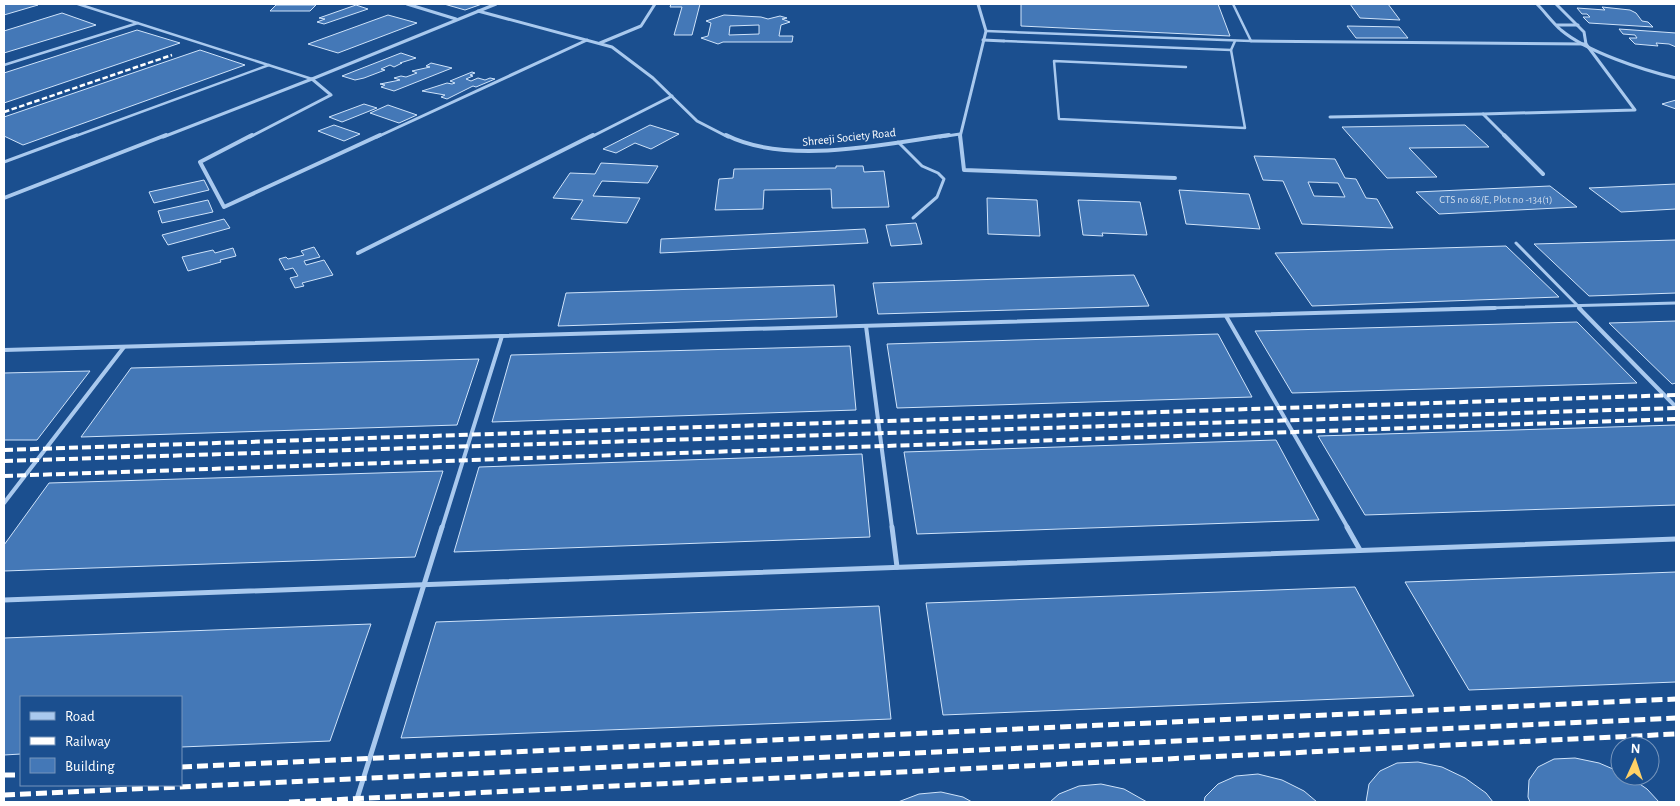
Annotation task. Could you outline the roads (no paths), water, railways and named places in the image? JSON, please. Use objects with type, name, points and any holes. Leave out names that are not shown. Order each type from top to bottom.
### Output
[{"type":"street","points":[[407,4],[456,19]]},
{"type":"street","points":[[4,198],[312,79],[496,4]]},
{"type":"street","points":[[600,43],[642,26],[655,4]]},
{"type":"street","points":[[978,4],[986,31],[960,134],[964,170],[1175,178]]},
{"type":"street","points":[[1537,4],[1562,31],[1586,44],[1634,64],[1676,78]]},
{"type":"street","points":[[1330,117],[1636,110],[1586,44],[1584,32],[1556,4]]},
{"type":"street","name":"Shreeji Society Road","points":[[477,11],[612,47],[653,78],[697,121],[739,142],[797,152],[960,134]]},
{"type":"street","points":[[1556,25],[1578,26]]},
{"type":"street","points":[[312,79],[331,94],[200,162],[224,207],[587,40]]},
{"type":"street","points":[[983,40],[1004,41]]},
{"type":"street","points":[[1251,41],[1586,44]]},
{"type":"street","points":[[358,253],[672,96]]},
{"type":"street","points":[[1483,114],[1543,174]]},
{"type":"lane","points":[[78,4],[312,79]]},
{"type":"lane","points":[[986,31],[1251,41],[1233,4]]},
{"type":"lane","points":[[4,65],[138,23]]},
{"type":"lane","points":[[1004,41],[1231,50]]},
{"type":"lane","points":[[1186,67],[1054,61],[1059,119],[1245,128],[1231,50],[1235,41]]},
{"type":"lane","points":[[4,162],[269,65]]},
{"type":"lane","points":[[898,142],[922,166],[938,173],[944,180],[943,188],[936,198],[913,218]]},
{"type":"lane","points":[[4,156],[10,159]]},
{"type":"lane","points":[[1516,243],[1676,407]]},
{"type":"lane","points":[[4,350],[1676,303]]},
{"type":"lane","points":[[1226,316],[1360,550]]},
{"type":"lane","points":[[866,326],[897,567]]},
{"type":"lane","points":[[356,802],[502,336]]},
{"type":"lane","points":[[4,503],[124,347]]},
{"type":"lane","points":[[4,600],[1676,539]]},
{"type":"railway","points":[[4,112],[172,55]]},
{"type":"railway","points":[[4,450],[1676,395]]},
{"type":"railway","points":[[4,461],[1676,408]]},
{"type":"railway","points":[[4,476],[1676,419]]},
{"type":"railway","points":[[182,767],[1676,699]]},
{"type":"railway","points":[[4,795],[1676,718]]},
{"type":"railway","points":[[289,802],[1676,734]]},
{"type":"railway","points":[[4,775],[20,775]]}]
